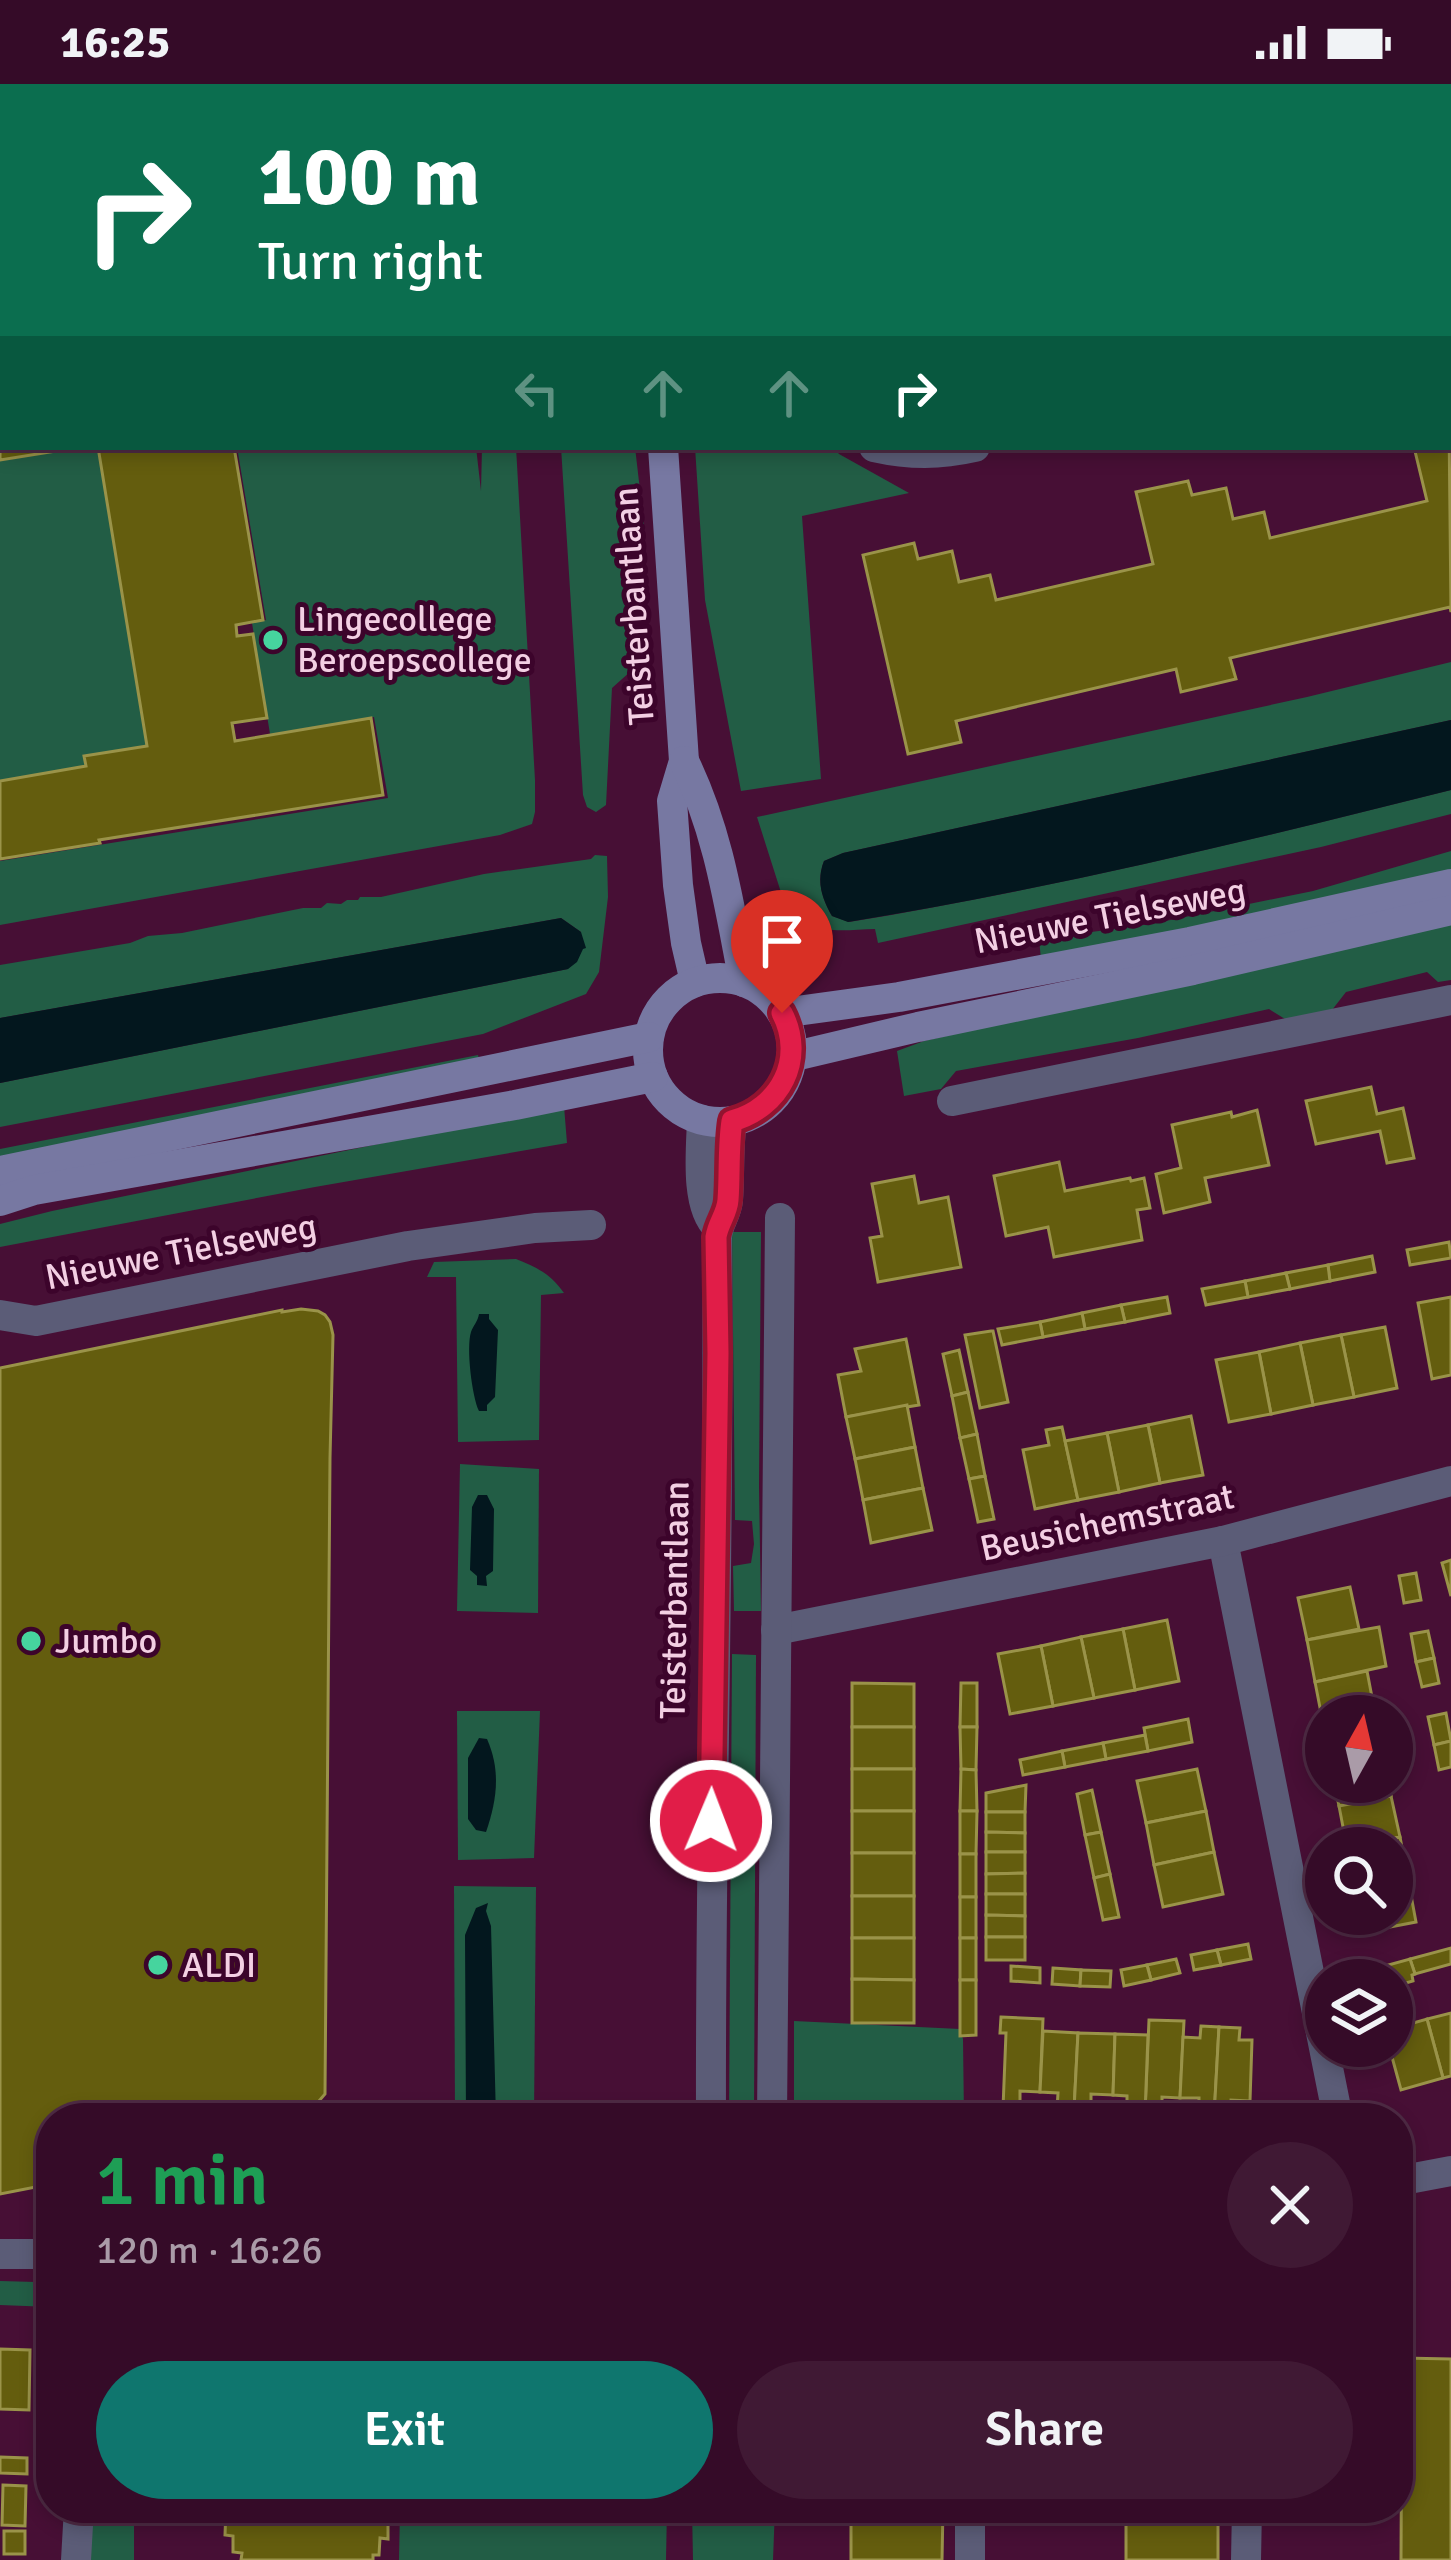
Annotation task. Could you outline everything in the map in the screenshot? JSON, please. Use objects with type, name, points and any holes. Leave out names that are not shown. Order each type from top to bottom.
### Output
[{"type":"main road","name":"Teisterbantlaan","points":[[663,450],[684,761],[673,801],[678,885],[695,982]]},
{"type":"main road","name":"Teisterbantlaan","points":[[684,761],[703,800],[726,880],[744,982]]},
{"type":"main road","name":"Nieuwe Tielseweg","points":[[782,1013],[899,997],[1190,942],[1451,884]]},
{"type":"main road","name":"Nieuwe Tielseweg","points":[[791,1057],[1451,910]]},
{"type":"main road","points":[[719,978],[744,982],[772,1000],[782,1013],[790,1034],[785,1079],[754,1114],[717,1120],[688,1115],[666,1098],[653,1077],[649,1062],[652,1024],[665,1003],[695,982],[719,978]]},
{"type":"main road","points":[[0,1171],[649,1037]]},
{"type":"main road","points":[[0,1201],[34,1190],[653,1077]]},
{"type":"street","points":[[888,450],[910,455],[964,450]]},
{"type":"street","points":[[952,1101],[1451,1000]]},
{"type":"street","name":"Teisterbantlaan","points":[[711,2103],[717,1227],[728,1199],[717,1120]]},
{"type":"street","points":[[772,2103],[780,1218]]},
{"type":"street","name":"Nieuwe Tielseweg","points":[[0,1315],[36,1321],[408,1246],[535,1228],[591,1226]]},
{"type":"street","name":"Beusichemstraat","points":[[776,1630],[1222,1541],[1451,1481]]},
{"type":"street","points":[[1222,1541],[1336,2103]]},
{"type":"street","points":[[1413,2178],[1451,2171]]},
{"type":"street","points":[[0,2254],[36,2254]]},
{"type":"street","points":[[76,2560],[78,2523]]},
{"type":"street","points":[[970,2523],[970,2560]]},
{"type":"street","points":[[1246,2560],[1247,2523]]},
{"type":"green space","points":[[66,450],[101,450],[150,745],[87,756],[89,765],[0,782],[0,461]]},
{"type":"green space","points":[[238,450],[476,450],[481,491],[482,450],[516,450],[535,780],[532,824],[500,835],[0,925],[0,861],[388,798],[374,717],[270,734],[252,623],[266,620]]},
{"type":"green space","points":[[561,450],[635,450],[644,525],[637,614],[650,654],[612,688],[606,805],[596,812],[587,807]]},
{"type":"green space","points":[[695,450],[836,450],[909,493],[802,516],[821,779],[741,791],[705,600]]},
{"type":"green space","points":[[1451,662],[1451,720],[843,853],[824,861],[820,883],[832,916],[849,922],[1076,879],[1451,790],[1451,814],[1321,847],[878,943],[875,929],[826,929],[794,915],[785,905],[757,817],[1307,697]]},
{"type":"green space","points":[[1451,851],[1451,870],[1397,885],[1041,959],[1039,939],[1151,924],[1313,891]]},
{"type":"green space","points":[[607,856],[608,897],[599,972],[586,994],[483,1034],[0,1127],[0,1083],[568,969],[581,932],[561,918],[0,1018],[0,965]]},
{"type":"green space","points":[[1451,921],[1451,980],[1438,982],[1427,972],[1346,992],[1332,1010],[1285,1019],[1269,1009],[956,1071],[941,1089],[904,1096],[897,1051],[924,1041]]},
{"type":"green space","points":[[478,1055],[481,1065],[0,1161],[0,1149]]},
{"type":"green space","points":[[564,1106],[567,1143],[0,1247],[0,1224],[52,1211]]},
{"type":"green space","points":[[732,1232],[761,1232],[761,1611],[734,1611],[733,1566],[751,1563],[754,1544],[752,1521],[735,1520]]},
{"type":"green space","points":[[516,1259],[543,1272],[564,1293],[541,1295],[539,1440],[458,1442],[456,1277],[427,1277],[434,1262]]},
{"type":"green space","points":[[460,1464],[539,1469],[538,1613],[457,1611]]},
{"type":"green space","points":[[732,1654],[756,1655],[754,2103],[729,2103]]},
{"type":"green space","points":[[457,1711],[540,1711],[534,1858],[458,1860]]},
{"type":"green space","points":[[454,1886],[536,1887],[534,2103],[455,2103]]},
{"type":"green space","points":[[794,2021],[960,2029],[964,2103],[794,2103]]},
{"type":"green space","points":[[0,2281],[36,2282],[36,2306],[0,2305]]},
{"type":"green space","points":[[91,2523],[134,2523],[134,2560],[89,2560]]},
{"type":"green space","points":[[400,2523],[667,2523],[666,2560],[399,2560]]},
{"type":"green space","points":[[692,2523],[774,2523],[773,2560],[693,2560]]},
{"type":"water","points":[[1451,720],[1451,790],[1076,879],[848,922],[832,916],[823,896],[824,861],[843,853]]},
{"type":"water","points":[[561,918],[581,932],[586,948],[568,969],[0,1083],[0,1018]]},
{"type":"water","points":[[479,1314],[489,1314],[498,1330],[495,1397],[487,1411],[479,1411],[476,1404],[469,1360],[471,1332]]},
{"type":"water","points":[[478,1495],[487,1495],[494,1509],[493,1571],[486,1576],[487,1586],[477,1585],[477,1576],[470,1570],[472,1507]]},
{"type":"water","points":[[479,1738],[487,1739],[496,1774],[486,1832],[476,1830],[468,1819],[468,1758]]},
{"type":"water","points":[[488,1903],[491,1926],[496,2103],[466,2103],[465,1935],[476,1908]]},
{"type":"building","points":[[0,450],[62,450],[0,460]]},
{"type":"building","points":[[98,450],[235,450],[263,620],[236,625],[237,636],[253,634],[267,718],[232,723],[235,741],[371,718],[383,795],[0,859],[0,781],[86,766],[84,756],[147,746]]},
{"type":"building","points":[[1415,450],[1449,450],[1451,612],[1450,607],[1230,658],[1236,679],[1181,692],[1176,669],[956,721],[961,742],[908,754],[863,555],[914,543],[918,559],[952,551],[959,582],[990,575],[996,600],[1153,564],[1136,492],[1188,481],[1192,495],[1226,488],[1233,519],[1264,512],[1270,538],[1427,501]]},
{"type":"building","points":[[1371,1087],[1377,1114],[1403,1108],[1414,1158],[1387,1163],[1380,1131],[1316,1144],[1306,1101]]},
{"type":"building","points":[[1257,1110],[1269,1165],[1205,1178],[1210,1202],[1164,1213],[1156,1174],[1181,1168],[1172,1125]]},
{"type":"building","points":[[1059,1162],[1065,1191],[1144,1178],[1150,1208],[1137,1210],[1142,1240],[1054,1257],[1048,1227],[1006,1236],[994,1176]]},
{"type":"building","points":[[914,1176],[919,1203],[948,1197],[961,1267],[878,1282],[870,1238],[882,1236],[872,1184]]},
{"type":"building","points":[[1449,1242],[1451,1258],[1410,1265],[1407,1250]]},
{"type":"building","points":[[1372,1256],[1375,1272],[1330,1281],[1328,1265]]},
{"type":"building","points":[[1328,1265],[1330,1281],[1290,1289],[1286,1273]]},
{"type":"building","points":[[1286,1273],[1290,1289],[1248,1297],[1245,1281]]},
{"type":"building","points":[[1245,1281],[1248,1297],[1206,1305],[1202,1289]]},
{"type":"building","points":[[1167,1297],[1170,1313],[1125,1322],[1121,1305]]},
{"type":"building","points":[[1451,1297],[1451,1375],[1432,1379],[1418,1303]]},
{"type":"building","points":[[1121,1305],[1125,1322],[1085,1329],[1082,1313]]},
{"type":"building","points":[[318,1311],[330,1322],[333,1335],[325,2094],[317,2103],[36,2103],[36,2187],[0,2194],[0,1368],[282,1312]]},
{"type":"building","points":[[1082,1313],[1085,1329],[1043,1337],[1040,1322]]},
{"type":"building","points":[[1040,1322],[1043,1337],[1002,1345],[998,1329]]},
{"type":"building","points":[[1385,1327],[1397,1388],[1354,1397],[1341,1335]]},
{"type":"building","points":[[993,1331],[1008,1402],[980,1408],[965,1335]]},
{"type":"building","points":[[1341,1335],[1354,1397],[1313,1405],[1300,1343]]},
{"type":"building","points":[[906,1339],[919,1405],[846,1417],[838,1375],[861,1371],[855,1349]]},
{"type":"building","points":[[1300,1343],[1313,1405],[1271,1414],[1259,1352]]},
{"type":"building","points":[[959,1350],[968,1392],[952,1396],[943,1354]]},
{"type":"building","points":[[1259,1352],[1271,1414],[1229,1422],[1216,1360]]},
{"type":"building","points":[[968,1392],[977,1434],[960,1438],[952,1396]]},
{"type":"building","points":[[907,1405],[915,1447],[855,1459],[846,1417]]},
{"type":"building","points":[[1191,1416],[1203,1475],[1160,1483],[1148,1425]]},
{"type":"building","points":[[1148,1425],[1160,1483],[1119,1492],[1107,1433]]},
{"type":"building","points":[[1062,1427],[1078,1500],[1035,1509],[1023,1450],[1049,1445],[1046,1430]]},
{"type":"building","points":[[1107,1433],[1119,1492],[1078,1500],[1065,1441]]},
{"type":"building","points":[[977,1434],[985,1476],[969,1479],[960,1438]]},
{"type":"building","points":[[915,1447],[923,1488],[863,1500],[855,1459]]},
{"type":"building","points":[[985,1476],[994,1519],[978,1522],[969,1479]]},
{"type":"building","points":[[923,1488],[932,1530],[871,1543],[863,1500]]},
{"type":"building","points":[[1451,1560],[1451,1596],[1442,1563]]},
{"type":"building","points":[[1416,1573],[1421,1600],[1404,1603],[1399,1576]]},
{"type":"building","points":[[1350,1587],[1359,1629],[1307,1640],[1298,1598]]},
{"type":"building","points":[[1167,1620],[1179,1681],[1135,1690],[1123,1629]]},
{"type":"building","points":[[1379,1627],[1386,1666],[1315,1682],[1307,1640]]},
{"type":"building","points":[[1123,1629],[1135,1690],[1094,1698],[1081,1637]]},
{"type":"building","points":[[1428,1631],[1434,1658],[1416,1662],[1411,1634]]},
{"type":"building","points":[[1081,1637],[1094,1698],[1053,1706],[1041,1646]]},
{"type":"building","points":[[1041,1646],[1053,1706],[1010,1714],[998,1654]]},
{"type":"building","points":[[1434,1658],[1439,1683],[1422,1687],[1416,1662]]},
{"type":"building","points":[[1367,1671],[1372,1695],[1318,1695],[1315,1682]]},
{"type":"building","points":[[852,1683],[914,1684],[914,1727],[852,1727]]},
{"type":"building","points":[[961,1683],[977,1683],[977,1727],[960,1727]]},
{"type":"building","points":[[1446,1713],[1451,1741],[1434,1745],[1428,1717]]},
{"type":"building","points":[[1188,1719],[1192,1742],[1148,1751],[1144,1728]]},
{"type":"building","points":[[852,1727],[914,1727],[914,1769],[852,1769]]},
{"type":"building","points":[[960,1727],[977,1727],[976,1770],[961,1769]]},
{"type":"building","points":[[1145,1735],[1148,1751],[1106,1759],[1103,1743]]},
{"type":"building","points":[[1451,1741],[1451,1767],[1439,1770],[1434,1745]]},
{"type":"building","points":[[1103,1743],[1106,1759],[1065,1767],[1062,1751]]},
{"type":"building","points":[[1062,1751],[1065,1767],[1023,1775],[1020,1760]]},
{"type":"building","points":[[852,1769],[914,1769],[914,1811],[852,1811]]},
{"type":"building","points":[[961,1769],[976,1770],[977,1811],[960,1811]]},
{"type":"building","points":[[1197,1769],[1206,1811],[1146,1823],[1137,1781]]},
{"type":"building","points":[[1026,1785],[1025,1812],[986,1812],[986,1793]]},
{"type":"building","points":[[1092,1790],[1101,1832],[1085,1835],[1077,1794]]},
{"type":"building","points":[[1393,1803],[1398,1827],[1343,1827],[1339,1806]]},
{"type":"building","points":[[852,1811],[914,1811],[914,1853],[852,1853]]},
{"type":"building","points":[[960,1811],[977,1811],[976,1854],[960,1854]]},
{"type":"building","points":[[1206,1811],[1214,1852],[1154,1865],[1146,1823]]},
{"type":"building","points":[[986,1812],[1025,1812],[1025,1833],[986,1832]]},
{"type":"building","points":[[986,1832],[1025,1833],[1025,1852],[986,1852]]},
{"type":"building","points":[[1101,1832],[1110,1874],[1094,1878],[1085,1835]]},
{"type":"building","points":[[986,1852],[1025,1852],[1025,1873],[986,1874]]},
{"type":"building","points":[[1214,1852],[1223,1894],[1163,1907],[1154,1865]]},
{"type":"building","points":[[852,1853],[914,1853],[914,1896],[852,1896]]},
{"type":"building","points":[[960,1854],[976,1854],[976,1897],[960,1897]]},
{"type":"building","points":[[1025,1873],[1025,1894],[986,1894],[986,1874]]},
{"type":"building","points":[[1110,1874],[1119,1917],[1103,1920],[1094,1878]]},
{"type":"building","points":[[986,1894],[1025,1894],[1025,1916],[986,1915]]},
{"type":"building","points":[[852,1896],[914,1896],[914,1938],[852,1938]]},
{"type":"building","points":[[960,1897],[976,1897],[976,1938],[960,1938]]},
{"type":"building","points":[[986,1915],[1025,1916],[1025,1937],[986,1937]]},
{"type":"building","points":[[986,1937],[1025,1937],[1025,1960],[986,1960]]},
{"type":"building","points":[[852,1938],[914,1938],[914,1980],[852,1979]]},
{"type":"building","points":[[960,1938],[976,1938],[976,1980],[960,1980]]},
{"type":"building","points":[[1248,1944],[1251,1959],[1221,1965],[1217,1950]]},
{"type":"building","points":[[1451,1948],[1451,1964],[1415,1974],[1410,1959]]},
{"type":"building","points":[[1217,1950],[1221,1965],[1194,1970],[1191,1955]]},
{"type":"building","points":[[1176,1959],[1180,1973],[1151,1980],[1147,1965]]},
{"type":"building","points":[[1147,1965],[1151,1980],[1124,1986],[1121,1970]]},
{"type":"building","points":[[1011,1966],[1040,1968],[1040,1983],[1011,1981]]},
{"type":"building","points":[[1053,1968],[1081,1970],[1080,1986],[1052,1984]]},
{"type":"building","points":[[1081,1970],[1111,1971],[1110,1987],[1080,1986]]},
{"type":"building","points":[[852,1979],[914,1980],[914,2023],[852,2023]]},
{"type":"building","points":[[960,1980],[976,1980],[976,2035],[960,2036]]},
{"type":"building","points":[[1451,2013],[1451,2076],[1443,2078],[1427,2019]]},
{"type":"building","points":[[1001,2017],[1043,2019],[1040,2092],[1020,2091],[1020,2103],[1003,2103],[1006,2033],[1000,2033]]},
{"type":"building","points":[[1427,2019],[1443,2078],[1401,2090],[1395,2067],[1413,2067],[1413,2023]]},
{"type":"building","points":[[1149,2020],[1184,2021],[1180,2098],[1145,2103]]},
{"type":"building","points":[[1201,2026],[1219,2027],[1215,2103],[1180,2098],[1183,2037],[1200,2038]]},
{"type":"building","points":[[1219,2027],[1240,2028],[1239,2040],[1252,2040],[1250,2101],[1215,2103]]},
{"type":"building","points":[[1043,2031],[1078,2033],[1074,2103],[1057,2103],[1058,2093],[1040,2092]]},
{"type":"building","points":[[1078,2033],[1115,2034],[1113,2095],[1091,2094],[1091,2103],[1074,2103]]},
{"type":"building","points":[[1115,2034],[1148,2035],[1145,2103],[1127,2103],[1127,2096],[1113,2095]]},
{"type":"building","points":[[0,2349],[30,2350],[29,2410],[0,2409]]},
{"type":"building","points":[[1413,2358],[1451,2359],[1451,2560],[1401,2560],[1401,2523],[1413,2523]]},
{"type":"building","points":[[0,2457],[27,2458],[27,2474],[0,2473]]},
{"type":"building","points":[[3,2485],[26,2486],[25,2526],[2,2525]]},
{"type":"building","points":[[225,2523],[388,2523],[388,2539],[380,2538],[379,2555],[373,2555],[373,2560],[241,2560],[242,2553],[233,2552],[233,2536],[225,2535]]},
{"type":"building","points":[[851,2523],[943,2523],[942,2560],[851,2560]]},
{"type":"building","points":[[1126,2523],[1218,2523],[1218,2560],[1126,2560]]},
{"type":"building","points":[[4,2531],[25,2531],[25,2554],[4,2554]]},
{"type":"place","name":"Lingecollege Beroepscollege","points":[[273,640]]},
{"type":"place","name":"Jumbo","points":[[31,1641]]},
{"type":"place","name":"ALDI","points":[[158,1965]]},
{"type":"route","points":[[711,1821],[716,1237],[728,1199],[732,1121],[764,1106],[780,1090],[789,1069],[790,1034],[782,1013]]}]
